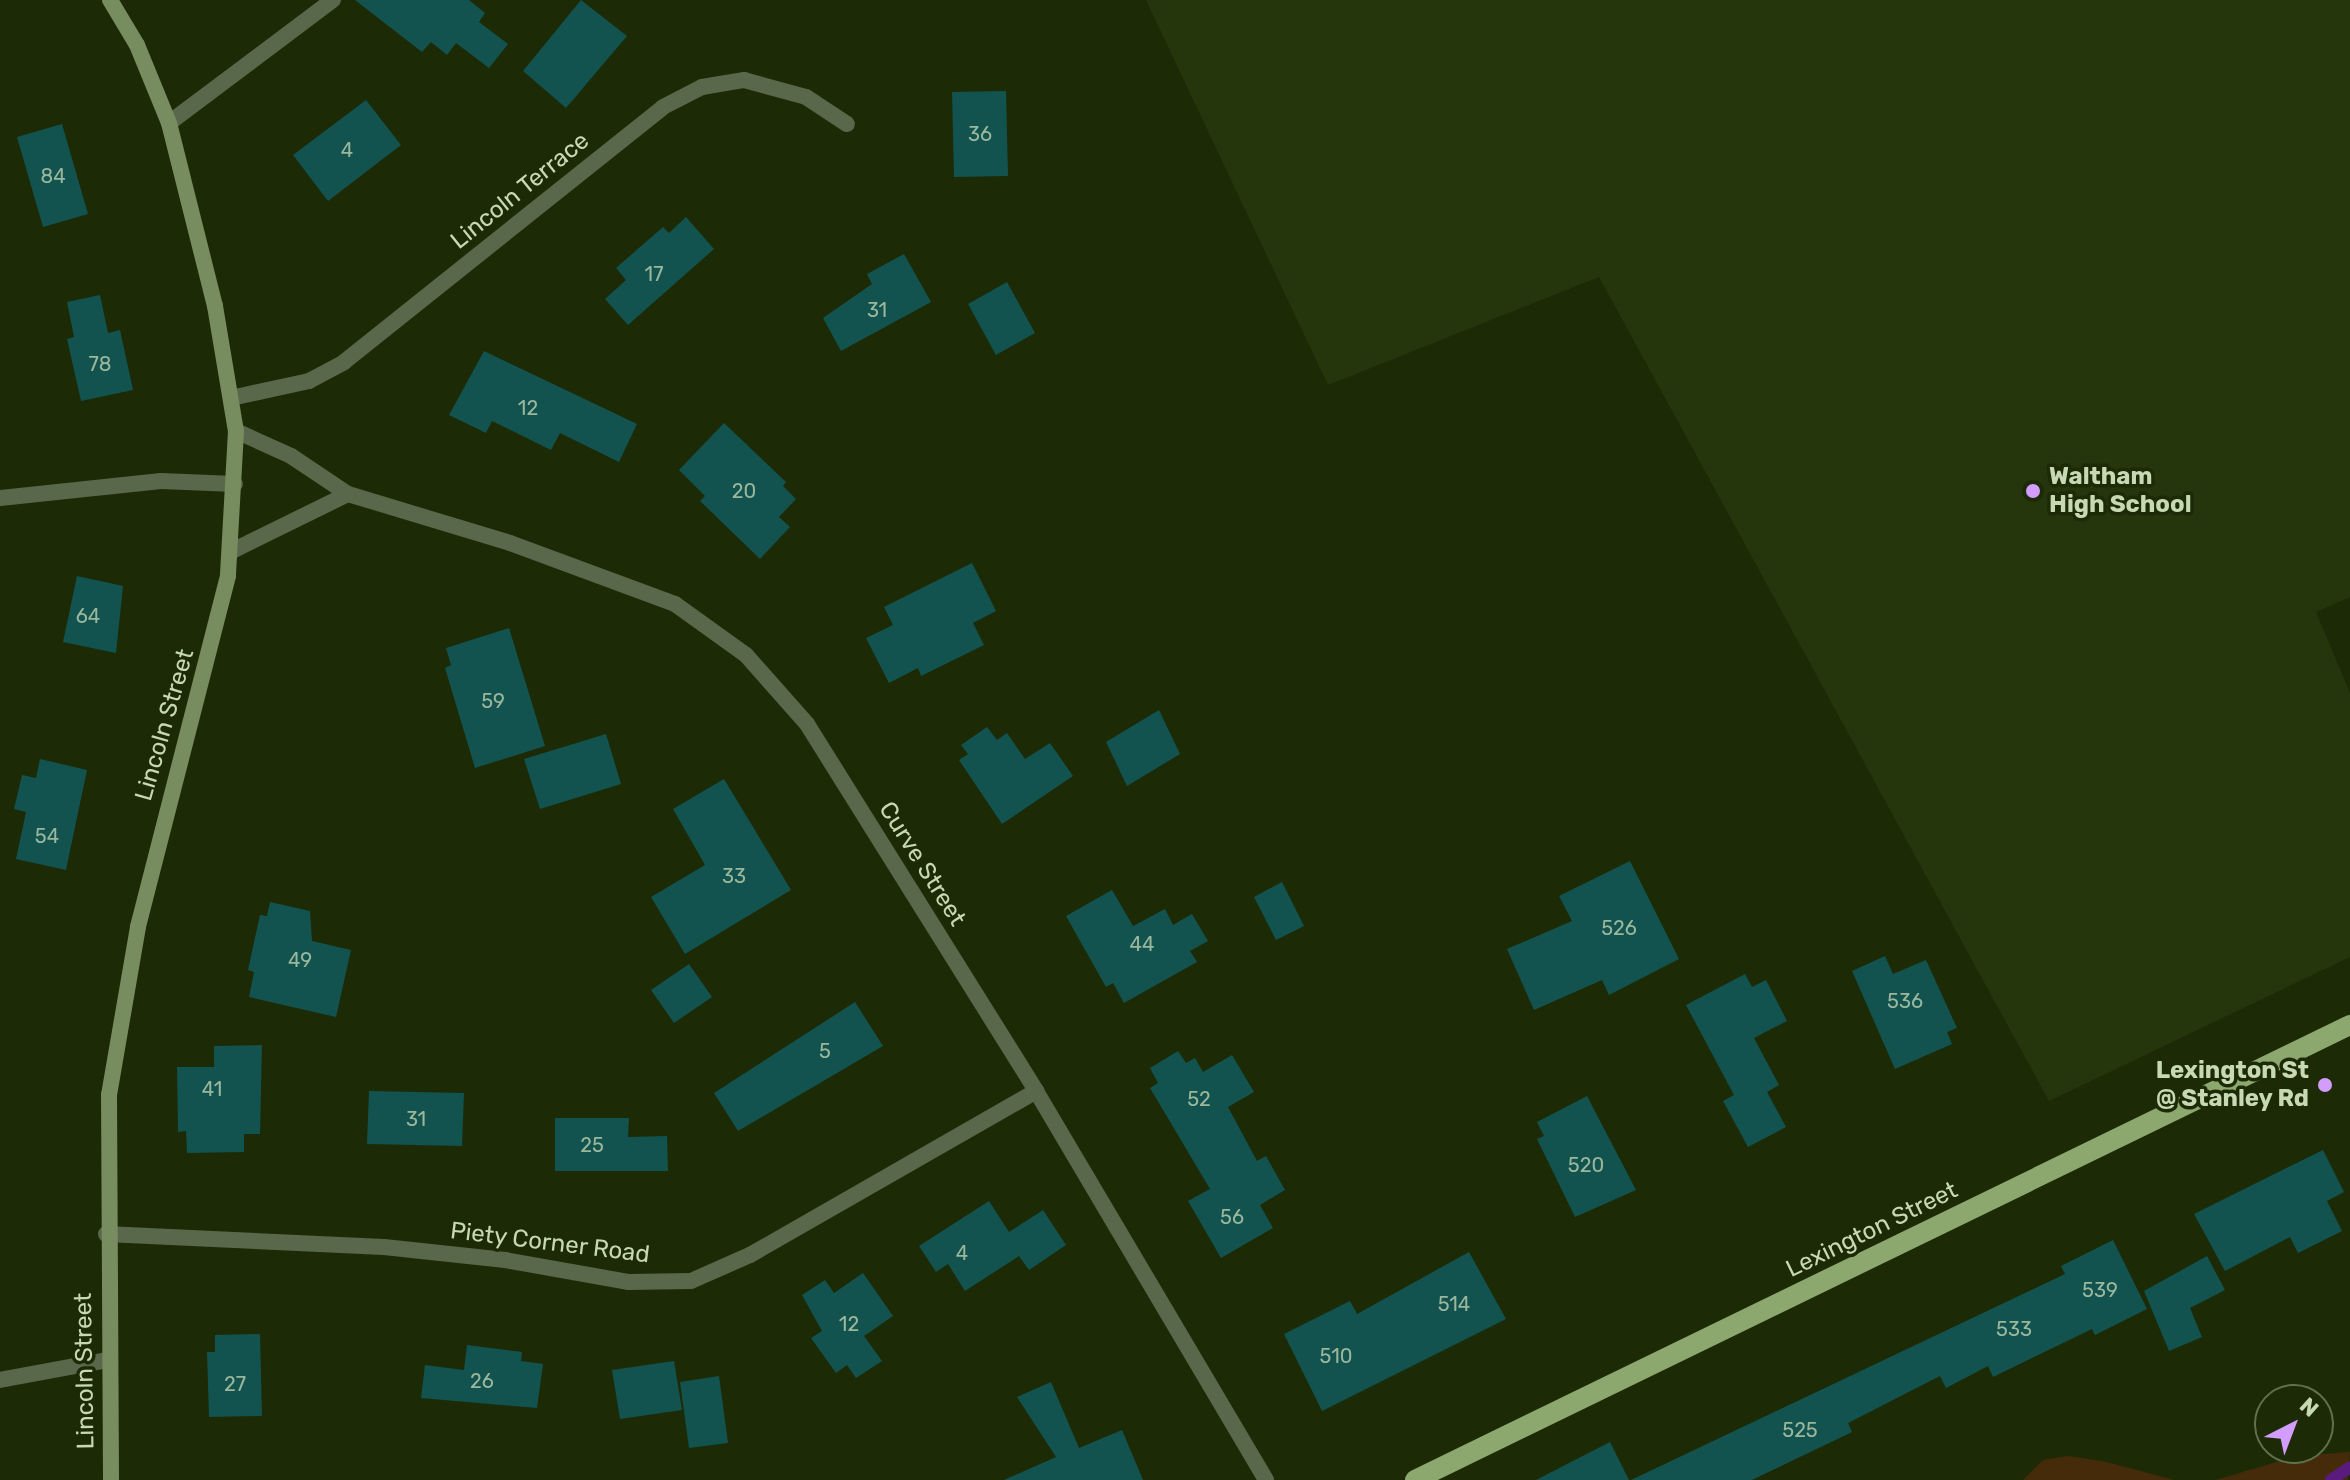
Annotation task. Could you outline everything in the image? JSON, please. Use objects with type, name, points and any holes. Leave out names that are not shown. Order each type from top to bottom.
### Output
[{"type":"main road","name":"Lexington Street","points":[[1415,1480],[2350,1025]]},
{"type":"street","name":"Lincoln Street","points":[[110,0],[137,45],[169,123],[215,306],[236,431],[230,552],[203,688],[162,824],[121,1006],[109,1095],[106,1234],[111,1480]]},
{"type":"street","points":[[169,123],[333,0]]},
{"type":"street","name":"Lincoln Terrace","points":[[231,398],[309,381],[344,362],[663,107],[702,87],[744,80],[806,97],[847,124]]},
{"type":"street","name":"Curve Street","points":[[236,431],[291,456],[348,494],[613,578],[675,604],[746,655],[807,724],[1036,1091],[1266,1480]]},
{"type":"street","points":[[0,498],[161,481],[235,484]]},
{"type":"street","points":[[230,552],[348,494]]},
{"type":"street","name":"Piety Corner Road","points":[[106,1234],[249,1245],[384,1247],[505,1260],[629,1282],[691,1281],[750,1255],[1036,1091]]},
{"type":"street","points":[[0,1380],[108,1360]]},
{"type":"shaded area","name":"Waltham High School","points":[[1146,0],[2350,0],[2350,597],[2316,612],[2350,693],[2350,957],[2049,1101],[1599,277],[1328,385]]},
{"type":"shaded area","points":[[2350,1452],[2348,1480],[2216,1480],[2269,1464],[2334,1464],[2334,1453]]},
{"type":"shaded area","points":[[2069,1456],[2107,1462],[2174,1480],[2023,1480],[2043,1460]]},
{"type":"building","points":[[355,0],[469,0],[485,13],[479,22],[508,44],[489,68],[456,43],[447,55],[431,42],[422,52]]},
{"type":"building","points":[[581,0],[627,36],[566,108],[523,71]]},
{"type":"building","points":[[1006,91],[1008,176],[954,177],[952,92]]},
{"type":"building","points":[[366,100],[401,145],[328,201],[293,155]]},
{"type":"building","points":[[62,124],[88,214],[43,227],[17,137]]},
{"type":"building","points":[[686,217],[714,249],[628,325],[605,299],[626,280],[616,268],[663,227],[669,233]]},
{"type":"building","points":[[904,254],[931,302],[841,351],[823,318],[872,284],[867,274]]},
{"type":"building","points":[[1007,282],[1035,333],[996,355],[968,304]]},
{"type":"building","points":[[100,295],[108,333],[120,330],[133,390],[81,401],[67,339],[74,337],[67,302]]},
{"type":"building","points":[[484,351],[637,424],[619,462],[560,433],[551,450],[492,421],[486,433],[449,415]]},
{"type":"building","points":[[724,423],[786,482],[783,486],[796,499],[779,517],[790,527],[760,559],[700,501],[705,496],[679,470]]},
{"type":"building","points":[[972,563],[996,611],[973,623],[984,645],[921,676],[918,668],[889,683],[866,638],[893,625],[884,607]]},
{"type":"building","points":[[77,576],[123,586],[116,653],[63,642]]},
{"type":"building","points":[[509,628],[545,746],[475,768],[445,668],[451,665],[446,648]]},
{"type":"building","points":[[1159,710],[1180,754],[1127,786],[1106,742]]},
{"type":"building","points":[[987,727],[997,740],[1007,733],[1025,759],[1050,743],[1073,776],[1002,824],[959,760],[968,754],[961,745]]},
{"type":"building","points":[[606,734],[621,784],[540,809],[524,759]]},
{"type":"building","points":[[40,759],[87,770],[66,870],[16,859],[26,812],[14,809],[22,775],[36,778]]},
{"type":"building","points":[[724,779],[791,890],[685,954],[651,897],[705,865],[673,809]]},
{"type":"building","points":[[1630,861],[1679,959],[1609,995],[1602,980],[1534,1010],[1507,949],[1572,921],[1559,896]]},
{"type":"building","points":[[1282,882],[1304,926],[1276,940],[1254,897]]},
{"type":"building","points":[[1112,890],[1133,926],[1165,909],[1173,925],[1192,914],[1208,941],[1190,951],[1197,962],[1124,1003],[1113,983],[1106,987],[1066,916]]},
{"type":"building","points":[[270,902],[310,911],[312,941],[351,950],[336,1017],[249,997],[254,972],[248,970],[260,915],[267,916]]},
{"type":"building","points":[[1885,956],[1893,974],[1926,960],[1957,1028],[1947,1032],[1952,1044],[1895,1069],[1852,971]]},
{"type":"building","points":[[689,964],[712,997],[674,1023],[651,990]]},
{"type":"building","points":[[1745,974],[1752,987],[1766,980],[1787,1021],[1754,1038],[1779,1085],[1767,1092],[1786,1127],[1748,1147],[1723,1101],[1734,1095],[1686,1005]]},
{"type":"building","points":[[855,1002],[883,1046],[738,1131],[714,1093]]},
{"type":"building","points":[[262,1045],[260,1134],[244,1134],[244,1152],[187,1153],[186,1131],[178,1132],[177,1067],[214,1067],[214,1046]]},
{"type":"building","points":[[1178,1051],[1186,1063],[1195,1058],[1203,1072],[1232,1055],[1254,1092],[1228,1107],[1257,1161],[1266,1156],[1285,1190],[1260,1205],[1273,1228],[1221,1258],[1188,1201],[1210,1189],[1150,1088],[1158,1083],[1150,1068]]},
{"type":"building","points":[[369,1091],[464,1093],[462,1146],[367,1144]]},
{"type":"building","points":[[1587,1096],[1636,1190],[1575,1217],[1537,1139],[1544,1136],[1537,1122]]},
{"type":"building","points":[[555,1118],[629,1118],[628,1137],[667,1136],[668,1171],[555,1171]]},
{"type":"building","points":[[2323,1150],[2344,1192],[2327,1201],[2342,1231],[2298,1253],[2290,1237],[2225,1271],[2194,1214]]},
{"type":"building","points":[[989,1201],[1009,1232],[1043,1210],[1066,1245],[1029,1270],[1019,1256],[965,1291],[948,1264],[936,1272],[919,1246]]},
{"type":"building","points":[[2113,1240],[2147,1309],[2095,1335],[2092,1329],[1993,1377],[1988,1366],[1946,1388],[1940,1376],[1848,1423],[1852,1432],[1752,1480],[1631,1480],[2065,1274],[2061,1266]]},
{"type":"building","points":[[1469,1252],[1506,1319],[1322,1411],[1284,1334],[1350,1301],[1357,1314]]},
{"type":"building","points":[[2207,1256],[2225,1290],[2190,1308],[2202,1337],[2169,1351],[2144,1291]]},
{"type":"building","points":[[863,1273],[893,1316],[864,1336],[882,1361],[856,1378],[847,1365],[836,1373],[811,1338],[822,1331],[802,1295],[825,1280],[834,1293]]},
{"type":"building","points":[[260,1334],[262,1416],[209,1417],[207,1352],[215,1352],[215,1335]]},
{"type":"building","points":[[467,1345],[522,1352],[521,1361],[543,1364],[537,1408],[421,1398],[425,1365],[464,1370]]},
{"type":"building","points":[[674,1361],[682,1410],[620,1419],[612,1370]]},
{"type":"building","points":[[719,1376],[728,1443],[689,1448],[680,1382]]},
{"type":"building","points":[[1051,1382],[1079,1448],[1122,1430],[1143,1480],[1004,1480],[1056,1457],[1017,1397]]},
{"type":"building","points":[[1610,1442],[1629,1480],[1536,1480]]},
{"type":"waterway","points":[[2331,1480],[2350,1467]]},
{"type":"place","name":"Waltham High School","points":[[2033,491]]},
{"type":"place","name":"Lexington St @ Stanley Rd","points":[[2325,1085]]}]
